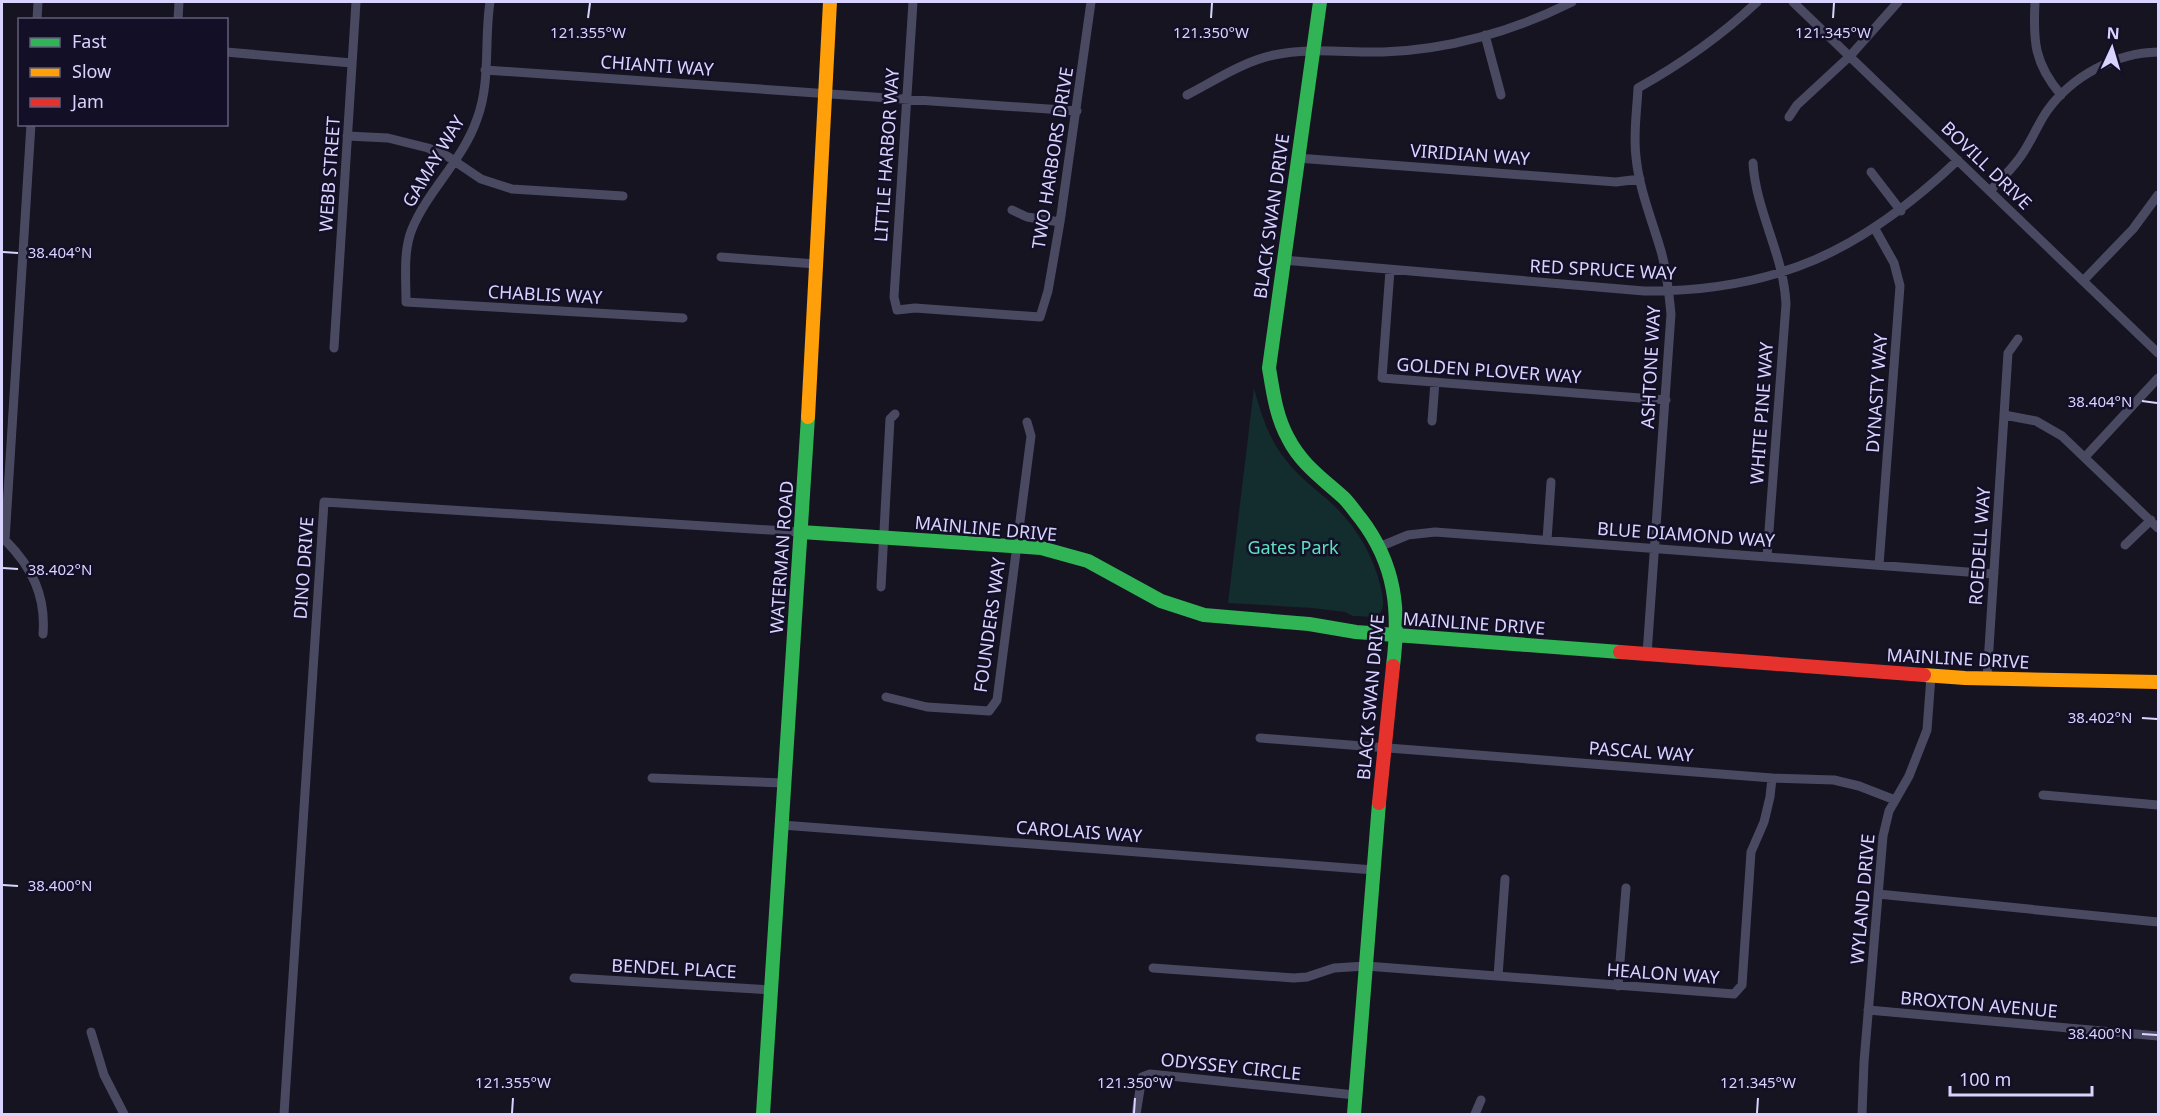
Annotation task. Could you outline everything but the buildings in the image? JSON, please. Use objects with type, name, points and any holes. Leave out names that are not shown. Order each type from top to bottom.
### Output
[{"type":"street","points":[[37,18],[38,2]]},
{"type":"street","points":[[178,18],[179,2]]},
{"type":"street","name":"WEBB STREET","points":[[334,348],[356,2]]},
{"type":"street","name":"GAMAY WAY","points":[[406,302],[407,250],[412,230],[421,212],[469,139],[478,117],[483,94],[490,2]]},
{"type":"street","name":"WATERMAN ROAD","points":[[763,1114],[801,532],[830,2]]},
{"type":"street","name":"LITTLE HARBOR WAY","points":[[913,2],[905,98],[894,297],[897,310],[915,308],[1041,318]]},
{"type":"street","name":"TWO HARBORS DRIVE","points":[[1041,318],[1060,222],[1091,2]]},
{"type":"street","name":"BLACK SWAN DRIVE","points":[[1320,2],[1269,368],[1276,410],[1288,439],[1304,463],[1346,500],[1360,516],[1379,547],[1393,584],[1396,601],[1398,636],[1383,748],[1354,1114]]},
{"type":"street","points":[[1188,95],[1240,66],[1276,54],[1313,51],[1411,50],[1485,35],[1529,21],[1572,2]]},
{"type":"street","name":"ASHTONE WAY","points":[[1647,654],[1670,343],[1669,292],[1662,254],[1640,179],[1635,137],[1638,88],[1712,40],[1757,2]]},
{"type":"street","name":"BOVILL DRIVE","points":[[1793,2],[2158,353]]},
{"type":"street","points":[[1790,117],[1797,105],[1850,56],[1898,2]]},
{"type":"street","points":[[2035,2],[2033,30],[2038,58],[2050,82],[2061,95]]},
{"type":"street","points":[[1485,35],[1501,94]]},
{"type":"street","points":[[228,52],[352,63]]},
{"type":"street","points":[[1990,191],[2017,162],[2038,125],[2061,95],[2080,79],[2099,67],[2132,56],[2158,52]]},
{"type":"street","name":"CHIANTI WAY","points":[[485,70],[1077,111]]},
{"type":"street","points":[[31,126],[5,540],[16,551],[39,591],[45,617],[43,634]]},
{"type":"street","points":[[347,136],[378,137],[408,142],[447,156],[481,179],[512,189],[623,196]]},
{"type":"street","name":"VIRIDIAN WAY","points":[[1298,158],[1616,182],[1640,179]]},
{"type":"street","name":"RED SPRUCE WAY","points":[[1283,260],[1632,290],[1669,292],[1734,285],[1782,273],[1832,253],[1875,229],[1901,211],[1958,160]]},
{"type":"street","name":"WHITE PINE WAY","points":[[1753,163],[1754,183],[1782,273],[1786,304],[1767,557]]},
{"type":"street","points":[[1872,172],[1901,211]]},
{"type":"street","points":[[2083,281],[2145,215],[2158,195]]},
{"type":"street","points":[[1012,210],[1027,217],[1060,222]]},
{"type":"street","name":"DYNASTY WAY","points":[[1875,229],[1894,263],[1899,286],[1880,566]]},
{"type":"street","points":[[721,257],[816,264]]},
{"type":"street","name":"GOLDEN PLOVER WAY","points":[[1390,270],[1382,378],[1666,400]]},
{"type":"street","name":"CHABLIS WAY","points":[[406,302],[683,318]]},
{"type":"street","name":"ROEDELL WAY","points":[[1987,679],[2008,353],[2018,339]]},
{"type":"street","points":[[2085,457],[2158,378]]},
{"type":"street","points":[[1432,422],[1435,382]]},
{"type":"street","points":[[881,587],[890,419],[895,414]]},
{"type":"street","points":[[2004,415],[2029,419],[2050,427],[2085,457],[2158,528]]},
{"type":"street","points":[[1018,545],[1031,436],[1027,422]]},
{"type":"street","points":[[1547,540],[1551,482]]},
{"type":"street","name":"DINO DRIVE","points":[[284,1114],[324,502],[801,532]]},
{"type":"street","points":[[2125,545],[2151,520]]},
{"type":"street","name":"MAINLINE DRIVE","points":[[801,532],[1018,545],[1063,553],[1088,561],[1161,601],[1204,615],[1309,624],[1356,632],[1931,676],[2158,681]]},
{"type":"street","name":"BLUE DIAMOND WAY","points":[[1379,547],[1396,538],[1423,532],[1994,574]]},
{"type":"street","name":"FOUNDERS WAY","points":[[886,697],[927,707],[989,711],[997,700],[1018,545]]},
{"type":"street","name":"WYLAND DRIVE","points":[[1862,1114],[1864,1062],[1883,836],[1889,812],[1910,776],[1927,730],[1931,676]]},
{"type":"street","name":"PASCAL WAY","points":[[1260,738],[1772,778],[1834,780],[1859,786],[1895,800]]},
{"type":"street","points":[[652,778],[785,783]]},
{"type":"street","name":"HEALON WAY","points":[[1153,968],[1294,978],[1307,977],[1334,968],[1366,966],[1734,994],[1742,985],[1751,852],[1764,822],[1772,778]]},
{"type":"street","points":[[2043,795],[2158,805]]},
{"type":"street","name":"CAROLAIS WAY","points":[[782,825],[1374,870]]},
{"type":"street","points":[[1498,976],[1505,879]]},
{"type":"street","points":[[1618,986],[1626,888]]},
{"type":"street","points":[[1878,894],[2158,922]]},
{"type":"street","name":"BENDEL PLACE","points":[[574,978],[771,990]]},
{"type":"street","name":"BROXTON AVENUE","points":[[1868,1010],[2158,1036]]},
{"type":"street","points":[[91,1032],[104,1075],[124,1114]]},
{"type":"street","name":"ODYSSEY CIRCLE","points":[[1136,1114],[1142,1077],[1150,1074],[1355,1095]]},
{"type":"street","points":[[1475,1114],[1481,1100]]},
{"type":"green space","name":"Gates Park","points":[[1254,388],[1265,423],[1282,455],[1298,474],[1346,519],[1368,551],[1381,588],[1383,604],[1376,617],[1353,616],[1345,612],[1312,608],[1228,603]]},
{"type":"traffic: fast","points":[[1320,2],[1269,368],[1278,413],[1293,447],[1313,471],[1344,498],[1373,536],[1382,554],[1393,589],[1395,607],[1393,666]]},
{"type":"traffic: fast","points":[[763,1114],[808,417]]},
{"type":"traffic: fast","points":[[801,532],[1041,548],[1088,561],[1161,601],[1204,615],[1309,624],[1356,632],[1620,652]]},
{"type":"traffic: fast","points":[[1354,1114],[1379,803]]},
{"type":"traffic: slow","points":[[808,417],[830,2]]},
{"type":"traffic: slow","points":[[1924,675],[2158,682]]},
{"type":"traffic: jam","points":[[1620,652],[1924,675]]},
{"type":"traffic: jam","points":[[1379,803],[1393,666]]}]
